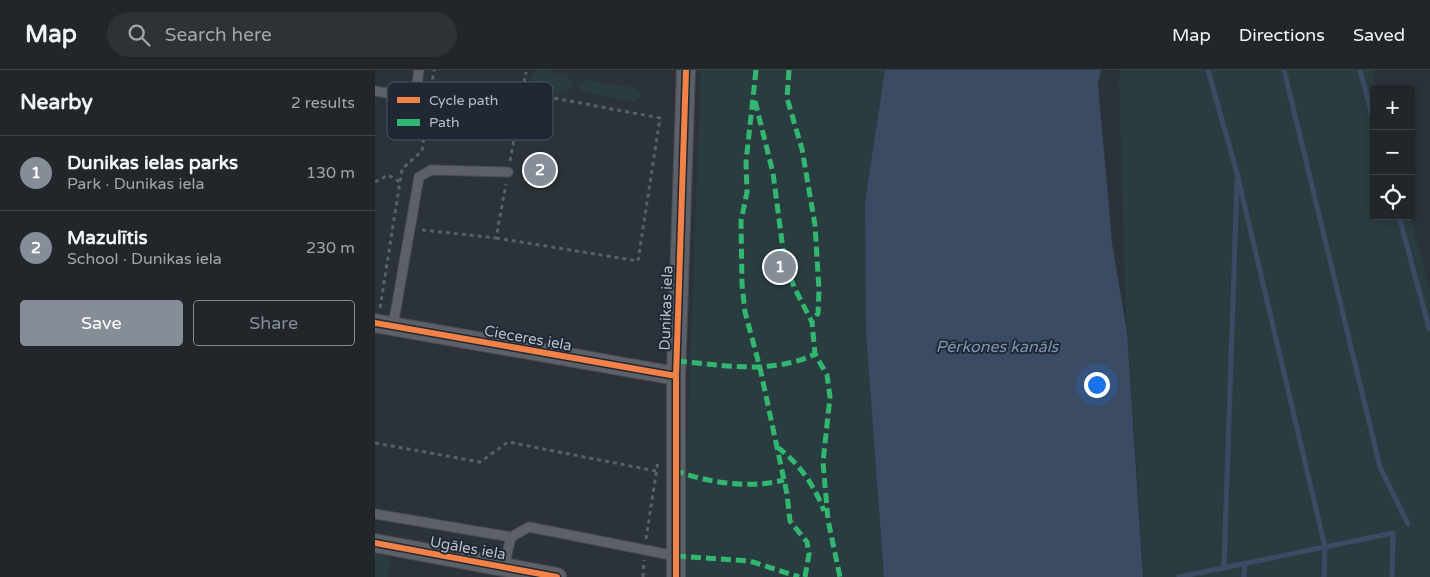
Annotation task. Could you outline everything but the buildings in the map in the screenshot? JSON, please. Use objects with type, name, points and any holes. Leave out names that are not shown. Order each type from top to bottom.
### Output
[{"type":"street","name":"Dunikas iela","points":[[675,577],[676,376],[686,70]]},
{"type":"street","name":"Cieceres iela","points":[[375,323],[676,376]]},
{"type":"street","name":"Ugāles iela","points":[[375,544],[557,577]]},
{"type":"lane","points":[[393,326],[419,177],[431,170],[508,172]]},
{"type":"lane","points":[[375,514],[511,537],[529,527],[676,556]]},
{"type":"lane","points":[[503,567],[511,537]]},
{"type":"path","points":[[496,238],[638,261],[660,118],[553,98]]},
{"type":"path","points":[[375,182],[388,175],[400,182]]},
{"type":"path","points":[[375,443],[481,462],[509,442],[656,471]]},
{"type":"path","points":[[643,577],[644,549],[659,455]]},
{"type":"green space","points":[[541,70],[566,75],[572,81],[571,89],[564,94],[553,92],[553,82],[531,82],[535,73]]},
{"type":"green space","points":[[701,70],[885,70],[865,202],[866,333],[884,577],[682,577]]},
{"type":"green space","points":[[1121,70],[1372,70],[1376,85],[1370,85],[1370,220],[1411,220],[1430,291],[1430,577],[1144,577],[1126,310],[1119,83]]},
{"type":"green space","points":[[585,80],[636,88],[641,96],[635,102],[582,92],[579,85]]},
{"type":"green space","points":[[375,554],[391,557],[388,577],[375,577]]},
{"type":"water","name":"Pērkones kanāls","points":[[885,70],[1101,70],[1098,83],[1112,243],[1127,332],[1143,577],[884,577],[866,333],[865,202]]},
{"type":"waterway","points":[[1208,70],[1237,173],[1325,547],[1324,577]]},
{"type":"waterway","points":[[1284,70],[1380,467],[1408,524]]},
{"type":"waterway","points":[[1360,70],[1370,108]]},
{"type":"waterway","points":[[1224,567],[1237,181]]},
{"type":"waterway","points":[[1400,220],[1429,328]]},
{"type":"waterway","points":[[1179,577],[1393,533],[1392,577]]},
{"type":"waterway","points":[[1244,577],[1245,563]]},
{"type":"marked path","points":[[756,70],[746,162],[747,192],[741,221],[742,284],[745,312],[760,368],[787,494],[790,521],[807,542],[809,554],[805,577]]},
{"type":"marked path","points":[[789,70],[787,98],[802,149],[815,225],[819,290],[818,313],[812,322]]},
{"type":"marked path","points":[[755,101],[773,173],[784,257],[794,287],[812,322],[815,354],[827,375],[830,397],[823,462],[828,520],[840,577]]},
{"type":"marked path","points":[[677,361],[747,367],[782,365],[815,354]]},
{"type":"marked path","points":[[777,447],[805,475],[824,511]]},
{"type":"marked path","points":[[674,470],[687,475],[729,483],[757,484],[784,480]]},
{"type":"marked path","points":[[676,556],[750,561],[799,577]]},
{"type":"cycle path","points":[[676,577],[676,376],[686,70]]},
{"type":"cycle path","points":[[375,323],[676,376]]},
{"type":"cycle path","points":[[375,543],[557,577]]},
{"type":"place","name":"Mazulītis","points":[[540,170]]},
{"type":"place","name":"Dunikas ielas parks","points":[[780,267]]}]
